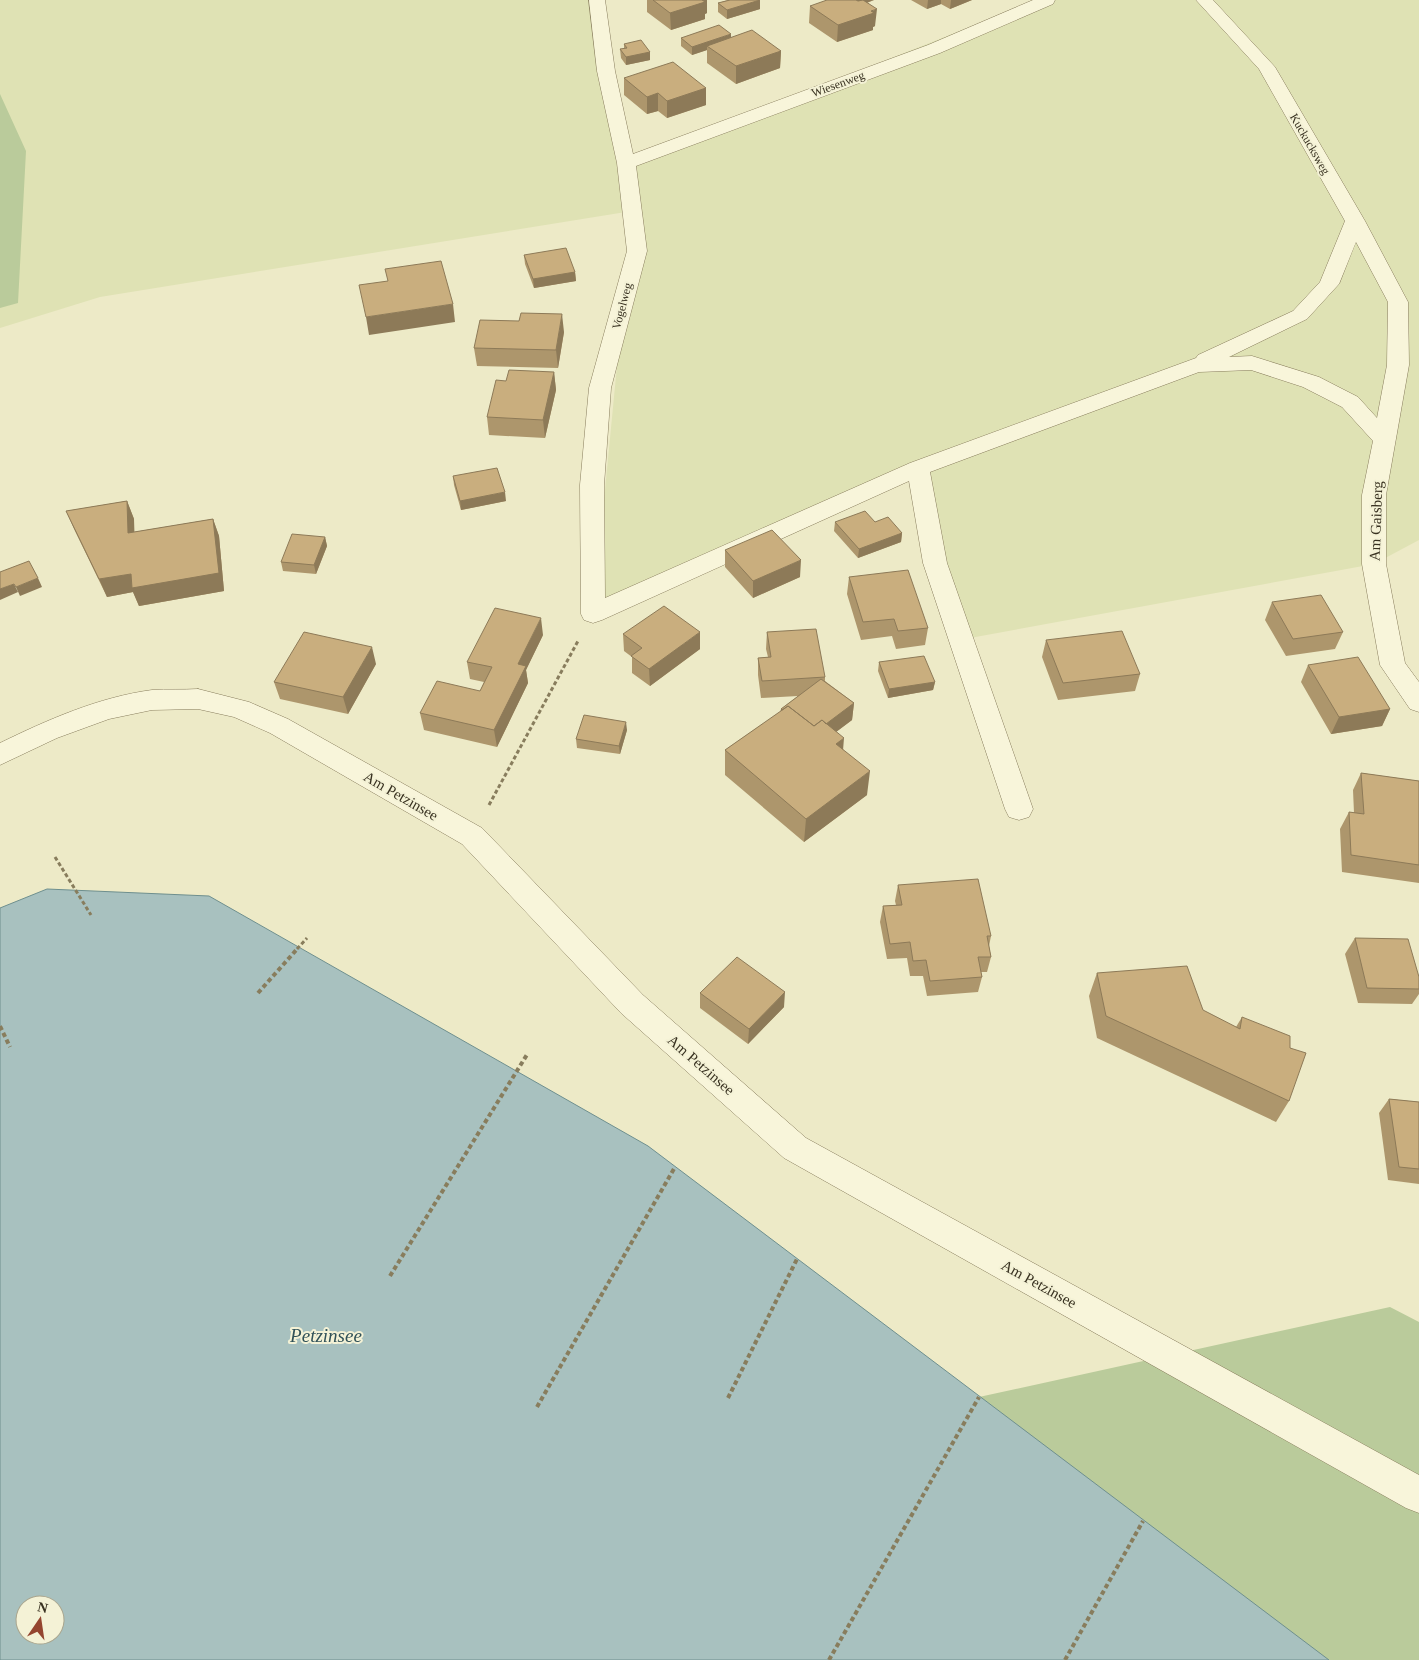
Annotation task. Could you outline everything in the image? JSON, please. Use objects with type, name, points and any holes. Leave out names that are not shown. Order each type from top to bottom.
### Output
[{"type":"street","name":"Vogelweg","points":[[593,614],[592,485],[600,388],[637,251],[626,163],[606,71],[598,0]]},
{"type":"street","name":"Wiesenweg","points":[[626,163],[934,49],[1048,0]]},
{"type":"street","name":"Kuckucksweg","points":[[1204,0],[1266,67],[1398,302]]},
{"type":"street","points":[[593,614],[918,468],[1196,365],[1300,315],[1329,284],[1354,221]]},
{"type":"street","name":"Am Gaisberg","points":[[1398,302],[1398,365],[1374,495],[1374,564],[1393,665],[1419,702]]},
{"type":"street","points":[[1196,365],[1252,363],[1311,382],[1350,402],[1384,439]]},
{"type":"street","points":[[918,468],[936,563],[1019,809]]},
{"type":"street","name":"Am Petzinsee","points":[[0,755],[48,731],[106,710],[152,700],[198,699],[240,709],[279,726],[472,836],[632,1004],[795,1148],[1419,1495]]},
{"type":"path","points":[[472,836],[593,614]]},
{"type":"path","points":[[54,857],[91,915]]},
{"type":"path","points":[[258,993],[307,938]]},
{"type":"path","points":[[0,1026],[10,1047]]},
{"type":"path","points":[[390,1276],[528,1053]]},
{"type":"path","points":[[538,1407],[675,1167]]},
{"type":"path","points":[[728,1398],[797,1259]]},
{"type":"path","points":[[829,1660],[979,1397]]},
{"type":"path","points":[[1065,1660],[1143,1521]]},
{"type":"green space","points":[[0,0],[597,0],[626,163],[1038,0],[1419,0],[1419,540],[1374,564],[970,638],[918,468],[593,614],[632,211],[100,297],[0,328]]},
{"type":"green space","points":[[0,94],[26,151],[18,303],[0,308]]},
{"type":"green space","points":[[1390,1307],[1419,1322],[1419,1660],[1222,1660],[979,1397]]},
{"type":"water","name":"Petzinsee","points":[[47,889],[209,896],[648,1146],[1329,1660],[0,1660],[0,908]]},
{"type":"building","points":[[653,0],[702,0],[705,2],[670,13]]},
{"type":"building","points":[[730,0],[760,0],[727,10],[718,3]]},
{"type":"building","points":[[827,0],[863,0],[877,9],[871,11],[874,13],[838,25],[810,6]]},
{"type":"building","points":[[719,25],[731,34],[692,47],[681,38]]},
{"type":"building","points":[[752,30],[781,51],[736,66],[707,46]]},
{"type":"building","points":[[641,40],[650,52],[626,57],[620,49],[627,48],[624,44]]},
{"type":"building","points":[[673,62],[706,88],[667,101],[658,93],[647,97],[624,78]]},
{"type":"building","points":[[566,248],[575,272],[533,279],[524,255]]},
{"type":"building","points":[[441,261],[453,304],[366,317],[359,285],[388,281],[385,269]]},
{"type":"building","points":[[521,313],[562,314],[556,350],[474,348],[480,320],[519,321]]},
{"type":"building","points":[[509,370],[554,372],[543,420],[487,417],[496,380],[506,381]]},
{"type":"building","points":[[497,468],[505,492],[460,501],[453,476]]},
{"type":"building","points":[[127,501],[128,533],[213,519],[219,573],[132,588],[131,574],[99,579],[66,511]]},
{"type":"building","points":[[865,511],[875,522],[888,517],[902,533],[859,549],[835,522]]},
{"type":"building","points":[[772,530],[801,560],[753,581],[725,550]]},
{"type":"building","points":[[292,534],[325,537],[314,565],[281,562]]},
{"type":"building","points":[[29,561],[38,578],[16,587],[14,584],[0,589],[0,572]]},
{"type":"building","points":[[908,570],[928,628],[898,631],[894,619],[863,622],[849,577]]},
{"type":"building","points":[[1321,595],[1343,632],[1293,639],[1272,602]]},
{"type":"building","points":[[664,606],[700,632],[649,669],[631,656],[642,648],[623,634]]},
{"type":"building","points":[[495,608],[541,618],[518,664],[526,666],[494,730],[420,713],[437,681],[480,691],[492,667],[467,662]]},
{"type":"building","points":[[816,629],[825,677],[762,681],[758,658],[771,657],[767,632]]},
{"type":"building","points":[[1122,631],[1140,674],[1063,683],[1046,640]]},
{"type":"building","points":[[304,632],[372,647],[343,697],[274,682]]},
{"type":"building","points":[[924,656],[935,682],[889,689],[879,662]]},
{"type":"building","points":[[1358,657],[1390,709],[1339,717],[1308,665]]},
{"type":"building","points":[[821,679],[854,703],[826,724],[822,720],[814,726],[788,706],[781,709]]},
{"type":"building","points":[[788,706],[814,726],[822,720],[844,738],[836,744],[870,771],[806,819],[725,750]]},
{"type":"building","points":[[584,715],[626,722],[619,746],[576,739]]},
{"type":"building","points":[[1361,773],[1419,781],[1419,865],[1351,855],[1349,812],[1364,814]]},
{"type":"building","points":[[978,879],[991,936],[987,936],[991,957],[978,957],[982,977],[930,981],[926,960],[913,961],[910,942],[890,944],[883,906],[902,905],[898,885]]},
{"type":"building","points":[[1355,938],[1408,939],[1419,977],[1419,989],[1367,988]]},
{"type":"building","points":[[737,957],[785,992],[749,1029],[700,993]]},
{"type":"building","points":[[1187,966],[1203,1010],[1240,1029],[1242,1017],[1290,1036],[1290,1048],[1306,1053],[1289,1101],[1106,1016],[1097,973]]},
{"type":"building","points":[[1389,1099],[1419,1102],[1419,1169],[1399,1167]]}]
